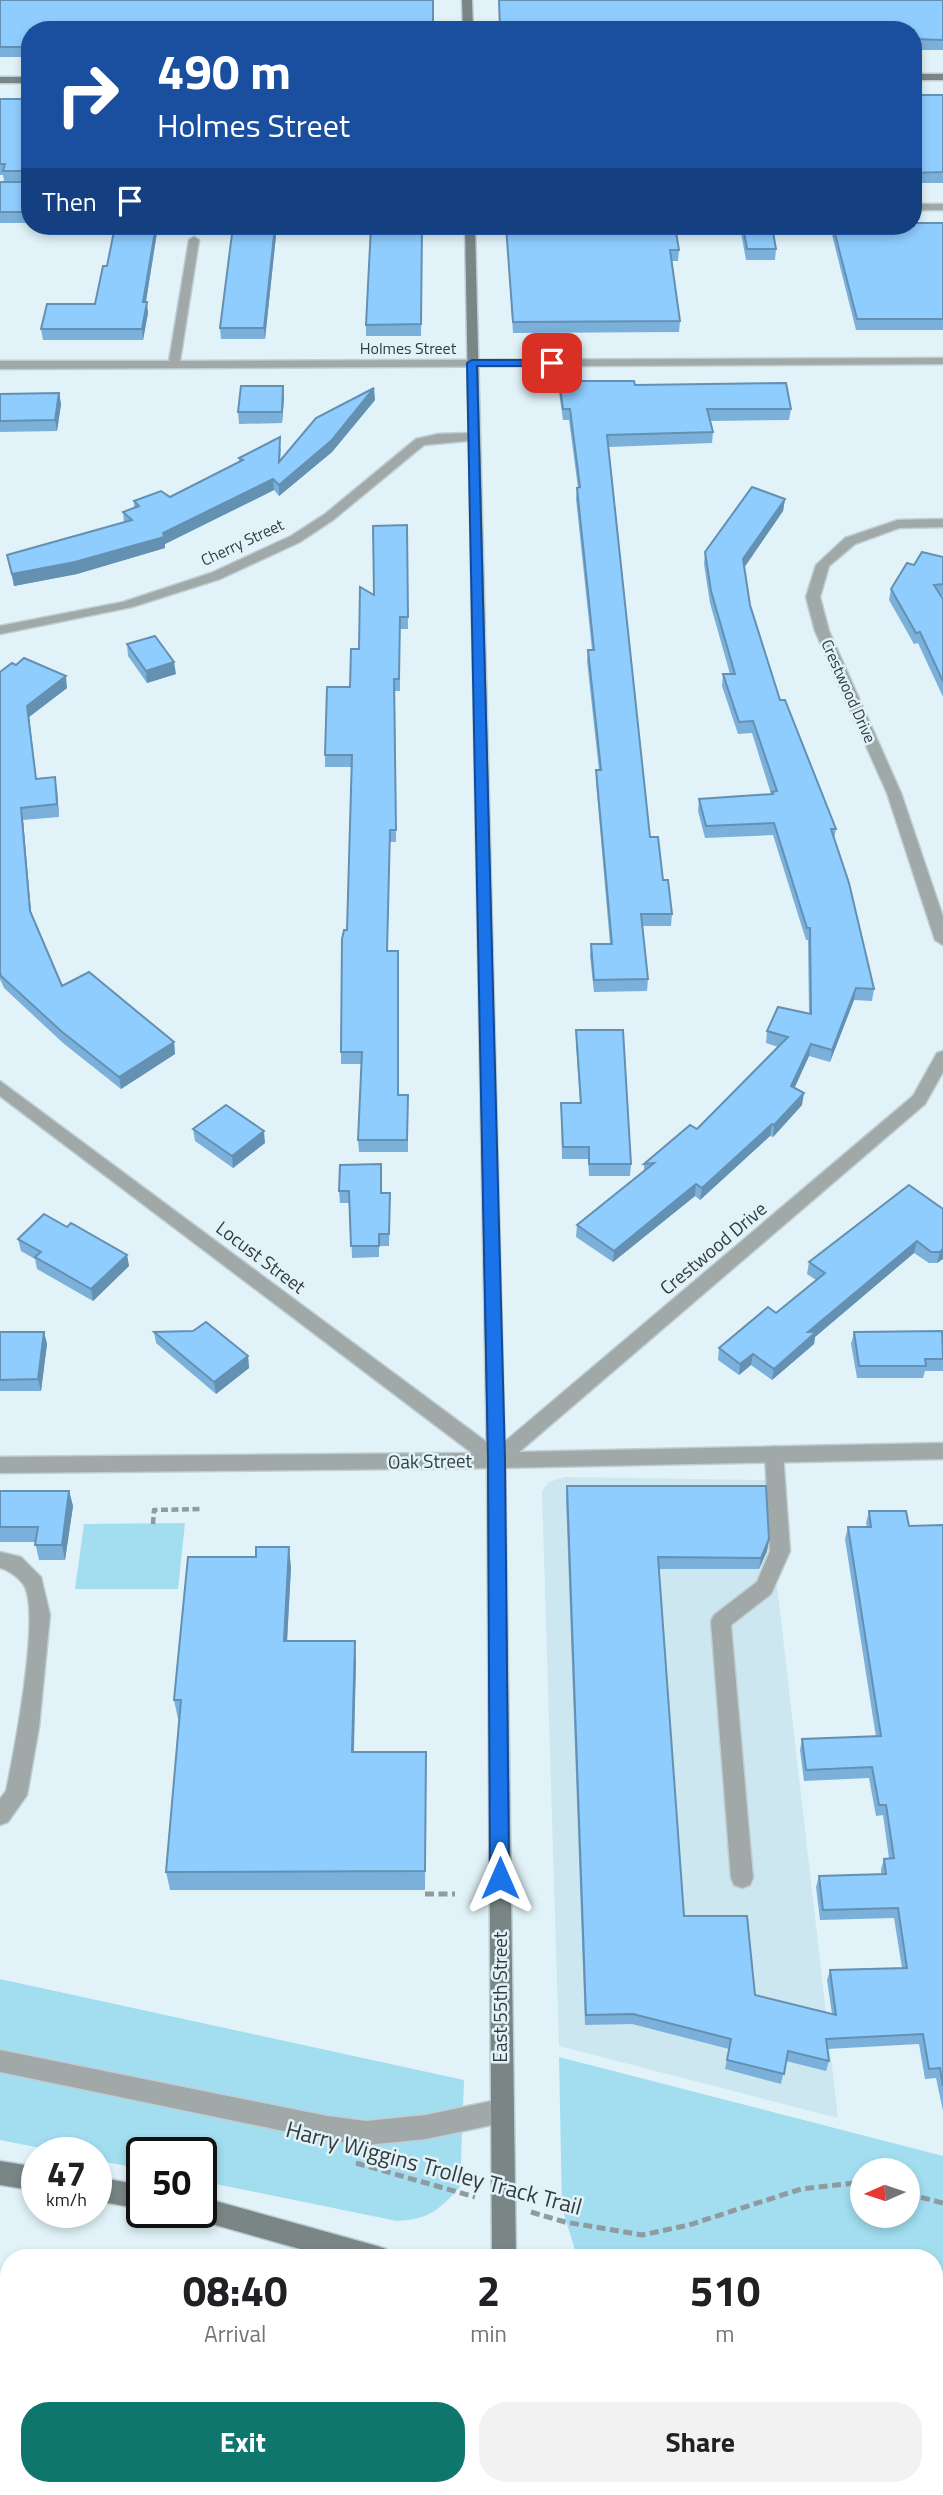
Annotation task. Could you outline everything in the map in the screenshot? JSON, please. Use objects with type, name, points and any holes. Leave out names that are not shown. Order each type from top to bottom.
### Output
[{"type":"main road","points":[[467,0],[468,21]]},
{"type":"main road","points":[[922,77],[943,77]]},
{"type":"main road","points":[[0,80],[21,79]]},
{"type":"main road","name":"East 55th Street","points":[[470,235],[496,1460],[504,2249]]},
{"type":"main road","points":[[0,2173],[21,2176]]},
{"type":"main road","points":[[217,2213],[345,2249]]},
{"type":"street","points":[[922,207],[943,207]]},
{"type":"street","points":[[174,364],[194,240]]},
{"type":"street","name":"Holmes Street","points":[[0,365],[943,361]]},
{"type":"street","name":"Cherry Street","points":[[3,630],[119,607],[223,573],[276,549],[328,518],[420,442],[438,438],[473,437]]},
{"type":"street","name":"Crestwood Drive","points":[[943,523],[898,524],[850,541],[823,565],[813,597],[822,631],[894,793],[943,940]]},
{"type":"street","name":"Crestwood Drive","points":[[496,1460],[919,1100],[938,1075],[943,1057]]},
{"type":"street","name":"Locust Street","points":[[0,1087],[496,1460]]},
{"type":"street","name":"Oak Street","points":[[0,1465],[496,1460],[943,1451]]},
{"type":"street","points":[[742,1878],[721,1621],[764,1588],[780,1551],[774,1454]]},
{"type":"street","points":[[0,1560],[13,1563],[34,1583],[40,1615],[29,1727],[16,1795],[0,1815]]},
{"type":"street","points":[[0,2061],[327,2128],[366,2133],[426,2127],[501,2110]]},
{"type":"path","points":[[153,1524],[154,1510],[203,1509]]},
{"type":"path","points":[[425,1894],[455,1894]]},
{"type":"path","name":"Harry Wiggins Trolley Track Trail","points":[[354,2163],[565,2222],[642,2235],[689,2225],[801,2189],[850,2183]]},
{"type":"path","points":[[920,2197],[943,2203]]},
{"type":"shaded area","points":[[565,1477],[765,1480],[838,2118],[559,2046],[542,1491],[549,1482]]},
{"type":"shaded area","points":[[185,1523],[178,1589],[75,1589],[84,1524]]},
{"type":"shaded area","points":[[0,1979],[464,2080],[460,2187],[425,2216],[397,2221],[217,2184],[217,2137],[126,2137],[126,2166],[112,2163],[112,2137],[21,2137],[21,2144],[0,2140]]},
{"type":"shaded area","points":[[559,2057],[943,2156],[943,2249],[575,2249],[562,2208]]},
{"type":"building","points":[[0,0],[433,0],[433,21],[21,21],[21,47],[0,47]]},
{"type":"building","points":[[499,0],[943,0],[943,40],[922,39],[922,21],[500,21]]},
{"type":"building","points":[[922,95],[943,95],[943,172],[922,173]]},
{"type":"building","points":[[0,99],[21,99],[21,171],[3,171],[5,164],[0,164]]},
{"type":"building","points":[[0,182],[21,182],[21,212],[0,212]]},
{"type":"building","points":[[922,223],[943,223],[943,319],[857,319],[835,235],[922,235]]},
{"type":"building","points":[[113,235],[154,235],[143,302],[147,302],[142,329],[41,329],[47,304],[95,304],[103,266],[107,266]]},
{"type":"building","points":[[232,235],[274,235],[264,328],[220,328]]},
{"type":"building","points":[[371,235],[422,235],[421,324],[366,325]]},
{"type":"building","points":[[507,235],[676,235],[679,250],[670,250],[680,321],[513,322]]},
{"type":"building","points":[[745,235],[774,235],[776,249],[747,249]]},
{"type":"building","points":[[559,381],[634,381],[635,385],[786,383],[791,409],[707,409],[713,432],[607,435],[650,837],[658,837],[663,880],[668,880],[672,914],[641,914],[648,979],[594,980],[591,944],[612,944],[596,770],[601,770],[588,650],[594,650],[577,488],[580,487],[570,409],[563,409]]},
{"type":"building","points":[[241,386],[283,386],[282,412],[238,412]]},
{"type":"building","points":[[374,388],[332,440],[279,485],[273,479],[163,533],[164,537],[75,562],[12,574],[7,555],[132,520],[123,512],[139,506],[134,501],[161,491],[170,497],[243,460],[239,458],[280,437],[279,462],[316,418]]},
{"type":"building","points":[[59,393],[55,420],[0,421],[0,394]]},
{"type":"building","points":[[752,487],[785,499],[743,559],[750,605],[780,700],[785,700],[836,829],[831,829],[849,883],[874,989],[856,988],[832,1050],[811,1044],[791,1086],[804,1093],[774,1125],[702,1188],[696,1184],[614,1251],[577,1225],[654,1163],[644,1164],[690,1125],[697,1129],[788,1037],[767,1031],[778,1007],[811,1014],[810,928],[807,928],[774,823],[706,826],[699,799],[773,794],[772,792],[777,791],[753,721],[739,722],[723,674],[735,674],[711,591],[705,552]]},
{"type":"building","points":[[407,525],[408,617],[400,617],[399,679],[394,679],[396,830],[390,830],[387,951],[398,951],[398,1095],[408,1095],[407,1140],[358,1140],[362,1052],[341,1052],[342,939],[344,930],[347,930],[352,755],[325,755],[327,687],[350,687],[351,649],[359,649],[360,587],[374,595],[373,526]]},
{"type":"building","points":[[922,552],[943,557],[943,584],[934,585],[943,599],[943,681],[920,632],[916,633],[891,589],[907,563],[914,565]]},
{"type":"building","points":[[155,636],[174,662],[146,671],[127,644]]},
{"type":"building","points":[[24,658],[66,676],[27,706],[36,779],[55,777],[57,804],[21,808],[30,911],[62,986],[89,972],[174,1042],[119,1077],[61,1031],[0,973],[0,672]]},
{"type":"building","points":[[576,1030],[623,1030],[631,1164],[589,1164],[589,1147],[563,1147],[561,1103],[581,1103]]},
{"type":"building","points":[[226,1105],[264,1131],[232,1156],[193,1129]]},
{"type":"building","points":[[381,1164],[381,1193],[390,1193],[389,1234],[379,1234],[379,1246],[351,1246],[349,1191],[339,1191],[340,1165]]},
{"type":"building","points":[[909,1185],[943,1209],[943,1249],[940,1252],[931,1252],[917,1241],[808,1332],[816,1332],[774,1369],[753,1354],[740,1364],[719,1348],[768,1307],[776,1313],[825,1273],[809,1262]]},
{"type":"building","points":[[44,1214],[67,1227],[71,1223],[127,1255],[91,1289],[35,1257],[41,1252],[18,1239]]},
{"type":"building","points":[[206,1322],[248,1356],[214,1382],[154,1332],[193,1331]]},
{"type":"building","points":[[942,1331],[943,1359],[925,1359],[926,1366],[859,1366],[854,1332]]},
{"type":"building","points":[[0,1332],[44,1332],[38,1379],[0,1380]]},
{"type":"building","points":[[567,1486],[766,1486],[769,1539],[761,1558],[658,1557],[684,1916],[747,1916],[755,1995],[836,2015],[830,1970],[907,1968],[898,1908],[823,1910],[819,1876],[886,1874],[884,1859],[894,1858],[886,1805],[879,1805],[872,1767],[806,1770],[802,1739],[881,1736],[848,1527],[871,1527],[869,1511],[906,1511],[909,1526],[943,1525],[943,2086],[940,2068],[929,2069],[923,2034],[826,2039],[829,2061],[788,2051],[784,2074],[727,2060],[731,2039],[633,2014],[586,2015]]},
{"type":"building","points":[[0,1491],[69,1491],[62,1545],[35,1545],[38,1527],[0,1527]]},
{"type":"building","points":[[256,1547],[289,1547],[284,1641],[355,1641],[352,1752],[426,1752],[425,1871],[166,1872],[181,1700],[174,1700],[188,1557],[256,1557]]},
{"type":"route","points":[[500,1878],[496,1460],[472,363],[552,363]]}]
